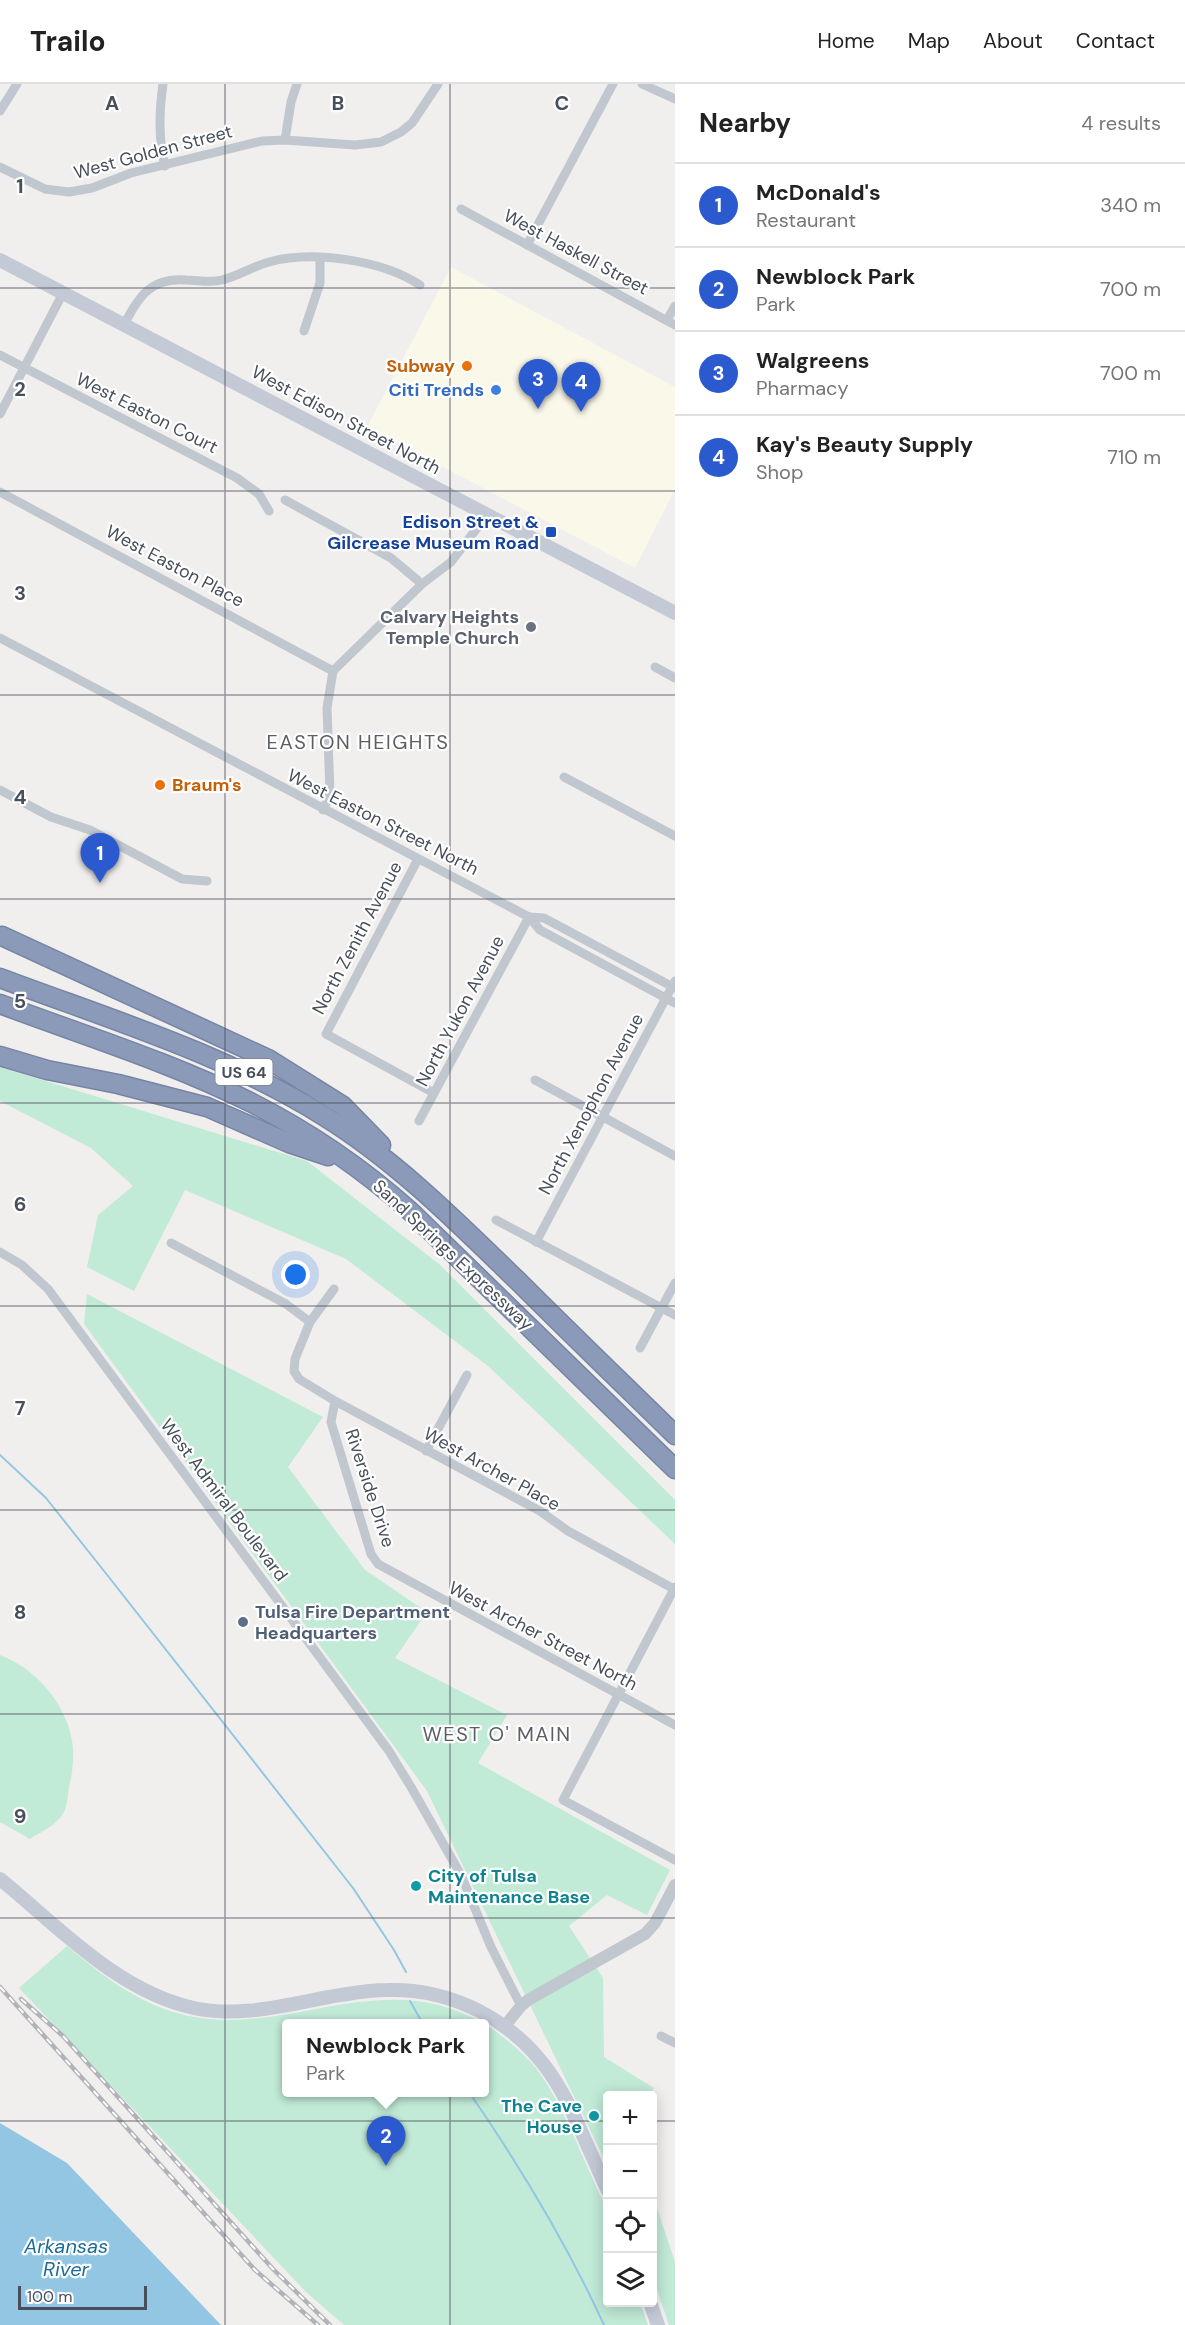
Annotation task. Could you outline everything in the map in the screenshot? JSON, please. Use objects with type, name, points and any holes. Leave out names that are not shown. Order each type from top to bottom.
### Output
[{"type":"highway","points":[[6,938],[225,1038],[294,1074],[343,1106],[434,1200]]},
{"type":"highway","name":"Sand Springs Expressway","points":[[0,978],[202,1054],[279,1090],[364,1143],[434,1200],[675,1435]]},
{"type":"highway","name":"Sand Springs Expressway","points":[[8,1007],[220,1088],[298,1128],[353,1165],[398,1200],[425,1225],[675,1469]]},
{"type":"highway","points":[[0,1056],[47,1070],[118,1084],[207,1107],[232,1116],[289,1143],[353,1165]]},
{"type":"main road","name":"West Edison Street North","points":[[0,260],[675,613]]},
{"type":"main road","points":[[0,1879],[114,1972],[154,1995],[174,2003],[208,2010],[243,2011],[363,1992],[403,1990],[450,1998],[475,2008],[504,2027],[528,2048],[551,2075],[603,2181]]},
{"type":"main road","points":[[652,2307],[658,2325]]},
{"type":"street","points":[[0,111],[18,84]]},
{"type":"street","points":[[163,84],[159,123],[165,166]]},
{"type":"street","points":[[285,140],[291,102],[297,84]]},
{"type":"street","name":"West Golden Street","points":[[0,167],[45,189],[69,192],[92,188],[131,173],[248,144],[285,140],[355,145],[381,142],[402,132],[412,123],[438,84]]},
{"type":"street","points":[[527,244],[613,84]]},
{"type":"street","points":[[642,84],[675,99]]},
{"type":"street","name":"West Haskell Street","points":[[461,209],[671,322]]},
{"type":"street","points":[[124,325],[140,297],[160,283],[183,279],[214,282],[271,261],[300,257],[372,264],[406,276],[420,285]]},
{"type":"street","points":[[304,331],[320,283],[320,258]]},
{"type":"street","points":[[0,414],[63,293]]},
{"type":"street","points":[[671,322],[675,306]]},
{"type":"street","name":"West Easton Court","points":[[0,355],[237,478],[259,494],[269,511]]},
{"type":"street","name":"West Easton Place","points":[[0,492],[333,671]]},
{"type":"street","points":[[285,500],[391,558],[422,584]]},
{"type":"street","points":[[323,810],[330,794],[327,708],[333,671],[422,584],[451,562],[487,515]]},
{"type":"street","name":"West Easton Street North","points":[[0,638],[529,917],[540,930],[670,1000]]},
{"type":"street","points":[[655,668],[675,678]]},
{"type":"street","points":[[564,777],[675,836]]},
{"type":"street","points":[[0,790],[51,817],[90,830],[182,879],[207,881]]},
{"type":"street","name":"North Zenith Avenue","points":[[418,859],[326,1034],[434,1093]]},
{"type":"street","name":"West Easton Street North","points":[[529,917],[544,918],[674,985]]},
{"type":"street","name":"North Yukon Avenue","points":[[419,1121],[529,917]]},
{"type":"street","name":"North Xenophon Avenue","points":[[536,1242],[603,1117],[670,1000],[674,985]]},
{"type":"street","points":[[535,1080],[675,1156]]},
{"type":"street","points":[[496,1220],[675,1315]]},
{"type":"street","points":[[171,1243],[286,1304],[310,1322],[334,1289]]},
{"type":"street","name":"West Admiral Boulevard","points":[[0,1252],[34,1274],[53,1295],[389,1751],[417,1795],[461,1875],[491,1947],[521,2006]]},
{"type":"street","points":[[640,1348],[675,1283]]},
{"type":"street","name":"West Archer Place","points":[[310,1322],[294,1363],[296,1376],[305,1384],[540,1511],[568,1531],[675,1588]]},
{"type":"street","points":[[426,1451],[467,1375]]},
{"type":"street","name":"Riverside Drive","points":[[335,1401],[332,1422],[371,1554],[378,1564],[396,1575]]},
{"type":"street","name":"West Archer Street North","points":[[396,1575],[675,1725]]},
{"type":"street","points":[[675,1588],[563,1800],[675,1860]]},
{"type":"street","points":[[504,2027],[521,2006],[645,1934],[655,1923],[675,1885]]},
{"type":"street","points":[[661,2036],[675,2043]]},
{"type":"shaded area","points":[[451,267],[675,387],[675,489],[635,568],[367,427]]},
{"type":"green space","points":[[0,1067],[307,1161],[439,1264],[675,1500],[675,1544],[488,1366],[346,1259],[185,1190],[134,1291],[87,1267],[98,1215],[133,1186],[91,1148],[0,1101]]},
{"type":"green space","points":[[87,1294],[323,1417],[288,1467],[365,1570],[427,1612],[395,1658],[507,1715],[478,1763],[670,1870],[647,1915],[607,1895],[569,1926],[603,1978],[604,2057],[654,2088],[652,2091],[603,2091],[603,2157],[427,1791],[84,1324]]},
{"type":"green space","points":[[0,1655],[24,1668],[45,1687],[61,1710],[72,1742],[72,1768],[64,1811],[52,1825],[30,1839],[0,1822]]},
{"type":"green space","points":[[67,1946],[107,1978],[136,1996],[151,2004],[184,2015],[223,2020],[260,2018],[370,2001],[407,2000],[445,2007],[474,2019],[282,2019],[282,2097],[489,2097],[490,2027],[525,2056],[545,2081],[563,2113],[602,2199],[603,2307],[641,2307],[648,2325],[344,2325],[306,2292],[19,1988]]},
{"type":"green space","points":[[657,2208],[675,2262],[675,2325],[669,2325],[657,2290]]},
{"type":"water","name":"Arkansas River","points":[[0,2123],[67,2163],[221,2325],[0,2325]]},
{"type":"waterway","points":[[0,1455],[46,1498],[108,1576],[353,1888],[406,1972]]},
{"type":"waterway","points":[[410,2001],[420,2019]]},
{"type":"waterway","points":[[472,2097],[542,2206],[604,2325]]},
{"type":"railway","points":[[0,1987],[255,2270],[318,2325]]},
{"type":"railway","points":[[21,1999],[63,2036],[273,2269],[330,2325]]},
{"type":"place","name":"Subway","points":[[467,366]]},
{"type":"place","name":"Citi Trends","points":[[496,390]]},
{"type":"place","name":"Walgreens","points":[[538,409]]},
{"type":"place","name":"Kay's Beauty Supply","points":[[581,412]]},
{"type":"place","name":"Edison Street & Gilcrease Museum Road","points":[[551,532]]},
{"type":"place","name":"Calvary Heights Temple Church","points":[[531,627]]},
{"type":"place","name":"Braum's","points":[[160,785]]},
{"type":"place","name":"McDonald's","points":[[100,883]]},
{"type":"place","name":"Tulsa Fire Department Headquarters","points":[[243,1622]]},
{"type":"place","name":"City of Tulsa Maintenance Base","points":[[416,1886]]},
{"type":"place","name":"The Cave House","points":[[594,2116]]},
{"type":"place","name":"Newblock Park","points":[[386,2166]]},
{"type":"district","name":"EASTON HEIGHTS","points":[[358,742]]},
{"type":"district","name":"WEST O' MAIN","points":[[497,1734]]}]
